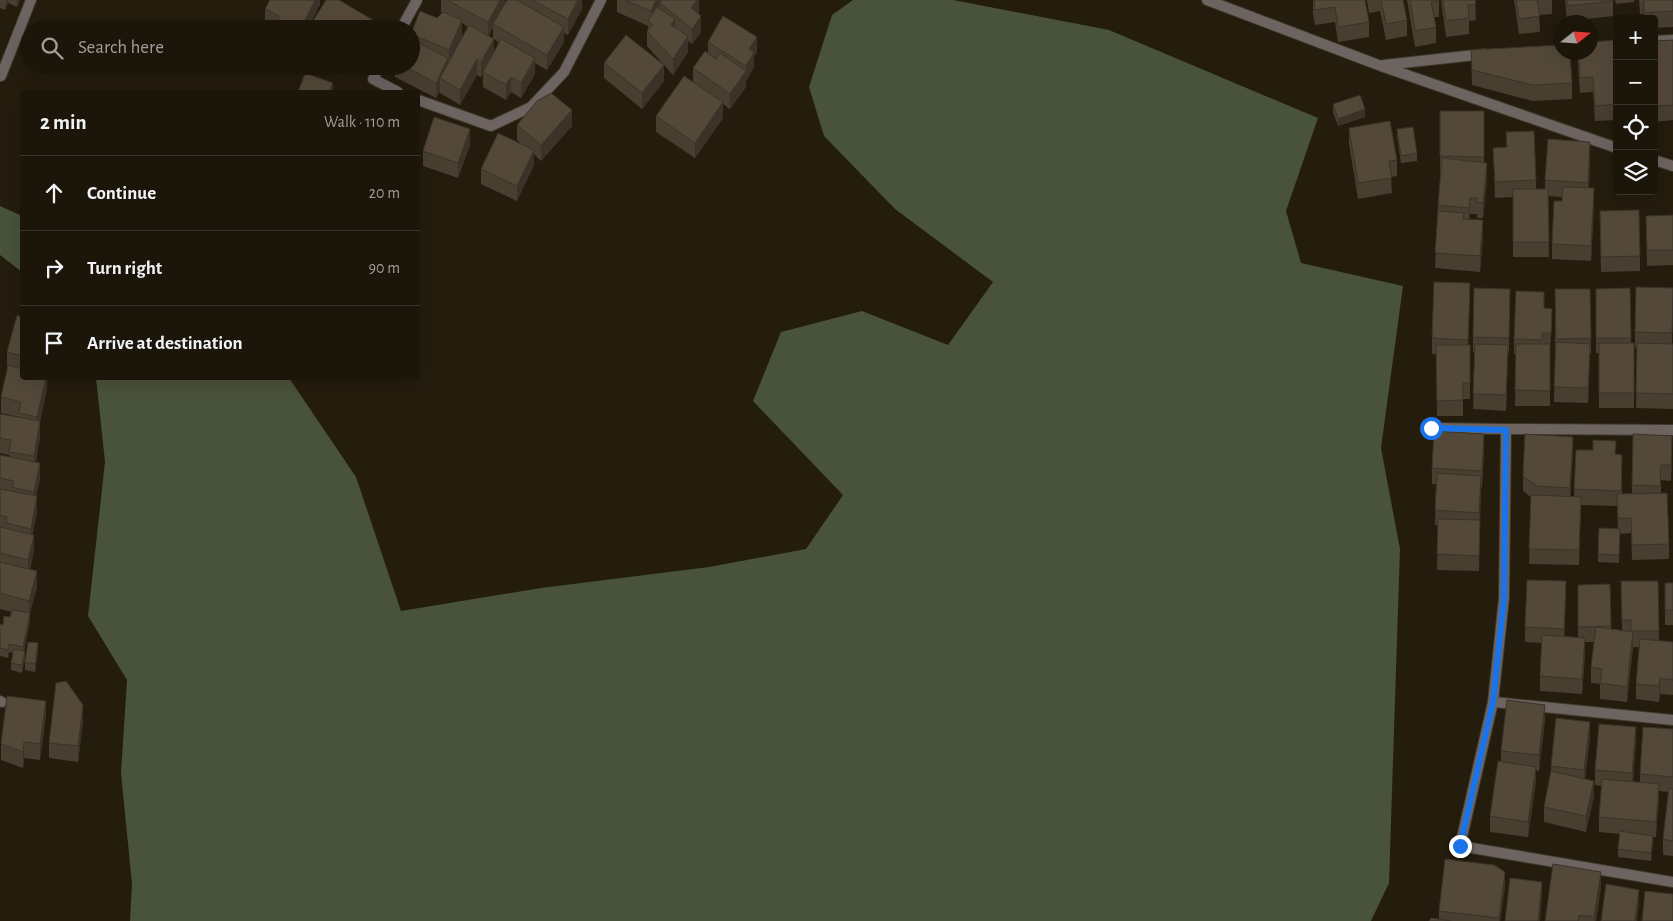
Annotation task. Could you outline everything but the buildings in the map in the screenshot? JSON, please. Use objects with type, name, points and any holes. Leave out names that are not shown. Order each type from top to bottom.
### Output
[{"type":"street","points":[[23,20],[31,0]]},
{"type":"street","points":[[406,20],[417,0]]},
{"type":"street","points":[[420,101],[491,126],[531,107],[564,72],[601,0]]},
{"type":"street","points":[[1206,0],[1381,66],[1613,147]]},
{"type":"street","points":[[1,76],[20,28]]},
{"type":"street","points":[[1658,41],[1673,40]]},
{"type":"street","points":[[1381,66],[1494,52]]},
{"type":"street","points":[[375,75],[373,79],[394,90]]},
{"type":"street","points":[[1658,161],[1673,166]]},
{"type":"street","points":[[1431,428],[1673,430]]},
{"type":"street","points":[[1506,430],[1504,598],[1493,702],[1460,846],[1673,882]]},
{"type":"street","points":[[1493,702],[1673,720]]},
{"type":"green space","points":[[853,0],[953,0],[1109,30],[1318,118],[1286,211],[1301,263],[1403,286],[1381,448],[1400,549],[1389,883],[1371,921],[130,921],[132,884],[121,773],[127,680],[88,616],[105,462],[96,380],[290,380],[356,477],[401,611],[541,588],[709,567],[806,549],[843,495],[753,401],[781,332],[862,311],[948,345],[993,282],[895,209],[824,136],[809,87],[832,15]]},
{"type":"green space","points":[[0,206],[20,215],[20,270],[0,255]]},
{"type":"route","points":[[1431,428],[1506,430],[1504,598],[1493,702],[1460,846]]}]
